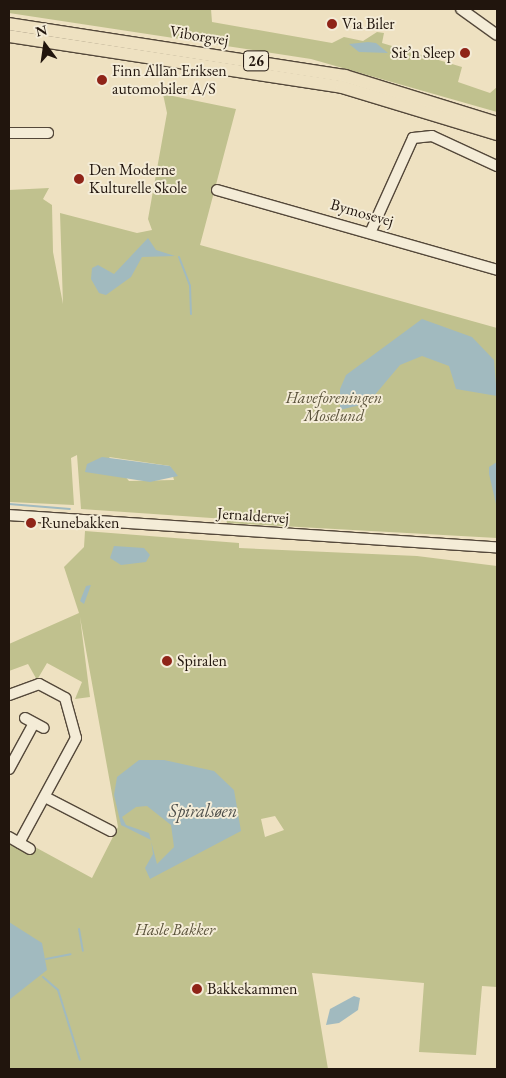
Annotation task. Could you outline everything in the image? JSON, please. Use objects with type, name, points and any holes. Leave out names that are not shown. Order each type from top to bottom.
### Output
[{"type":"main road","name":"Viborgvej","points":[[9,24],[345,76],[497,123]]},
{"type":"main road","name":"Viborgvej","points":[[9,36],[342,87],[497,134]]},
{"type":"street","points":[[461,9],[497,35]]},
{"type":"street","points":[[9,134],[48,133]]},
{"type":"street","points":[[371,231],[413,138],[432,136],[497,166]]},
{"type":"street","name":"Bymosevej","points":[[217,190],[371,231],[497,270]]},
{"type":"street","name":"Jernaldervej","points":[[9,515],[497,547]]},
{"type":"street","points":[[9,695],[40,684],[70,703],[76,740],[19,843]]},
{"type":"street","points":[[9,769],[30,720],[44,728]]},
{"type":"street","points":[[45,797],[111,831]]},
{"type":"street","points":[[9,837],[30,848]]},
{"type":"green space","points":[[9,9],[211,9],[212,22],[332,43],[344,37],[363,41],[377,32],[384,33],[382,43],[462,67],[458,82],[490,93],[497,87],[497,112],[311,59],[9,13]]},
{"type":"green space","name":"Haveforeningen Moselund","points":[[163,94],[236,109],[200,245],[497,328],[497,538],[227,523],[226,519],[81,509],[77,455],[71,458],[74,505],[9,502],[9,190],[49,188],[43,199],[52,205],[53,252],[63,304],[60,213],[137,233],[152,230],[148,219],[167,113]],"holes":[[[109,457],[170,466],[174,480],[129,481]]]},
{"type":"green space","name":"Hasle Bakker","points":[[85,531],[239,543],[239,548],[417,556],[497,566],[497,987],[482,986],[476,1055],[419,1052],[424,983],[312,973],[328,1069],[9,1069],[9,843],[31,855],[35,847],[92,878],[118,827],[80,617],[90,697],[75,699],[82,682],[47,663],[37,680],[28,664],[9,671],[9,644],[79,613],[64,567],[84,547]],"holes":[[[275,816],[284,830],[265,837],[261,819]]]},
{"type":"water","points":[[376,43],[388,53],[359,52],[349,44]]},
{"type":"water","points":[[148,238],[156,250],[175,256],[142,257],[131,277],[106,295],[99,293],[91,279],[92,268],[98,265],[114,274]]},
{"type":"water","points":[[422,319],[472,337],[494,360],[497,396],[456,389],[449,366],[422,356],[400,365],[368,403],[340,410],[340,389],[346,375]]},
{"type":"water","points":[[102,457],[170,466],[178,476],[150,482],[85,472],[87,464]]},
{"type":"water","points":[[497,462],[497,508],[489,467]]},
{"type":"water","points":[[114,546],[144,548],[150,555],[146,562],[121,565],[110,558]]},
{"type":"water","points":[[91,585],[84,604],[80,601],[86,586]]},
{"type":"water","name":"Spiralsøen","points":[[139,760],[164,760],[214,771],[234,790],[241,831],[150,879],[145,868],[153,854],[151,842],[157,864],[174,847],[171,825],[147,806],[136,807],[122,817],[126,825],[149,833],[151,840],[121,825],[114,795],[117,777]]},
{"type":"water","points":[[9,922],[42,943],[47,970],[9,1000]]},
{"type":"water","points":[[354,996],[360,998],[358,1010],[339,1023],[326,1025],[330,1009]]},
{"type":"waterway","points":[[179,257],[190,286],[191,314]]},
{"type":"waterway","points":[[9,504],[70,509]]},
{"type":"waterway","points":[[79,929],[83,951]]},
{"type":"waterway","points":[[46,959],[71,954]]},
{"type":"waterway","points":[[43,977],[58,990],[80,1060]]},
{"type":"place","name":"Via Biler","points":[[332,24]]},
{"type":"place","name":"Sit’n Sleep","points":[[465,53]]},
{"type":"place","name":"Finn Allan Eriksen automobiler A/S","points":[[102,80]]},
{"type":"place","name":"Den Moderne Kulturelle Skole","points":[[79,179]]},
{"type":"place","name":"Runebakken","points":[[31,523]]},
{"type":"place","name":"Spiralen","points":[[167,661]]},
{"type":"place","name":"Bakkekammen","points":[[197,989]]}]
